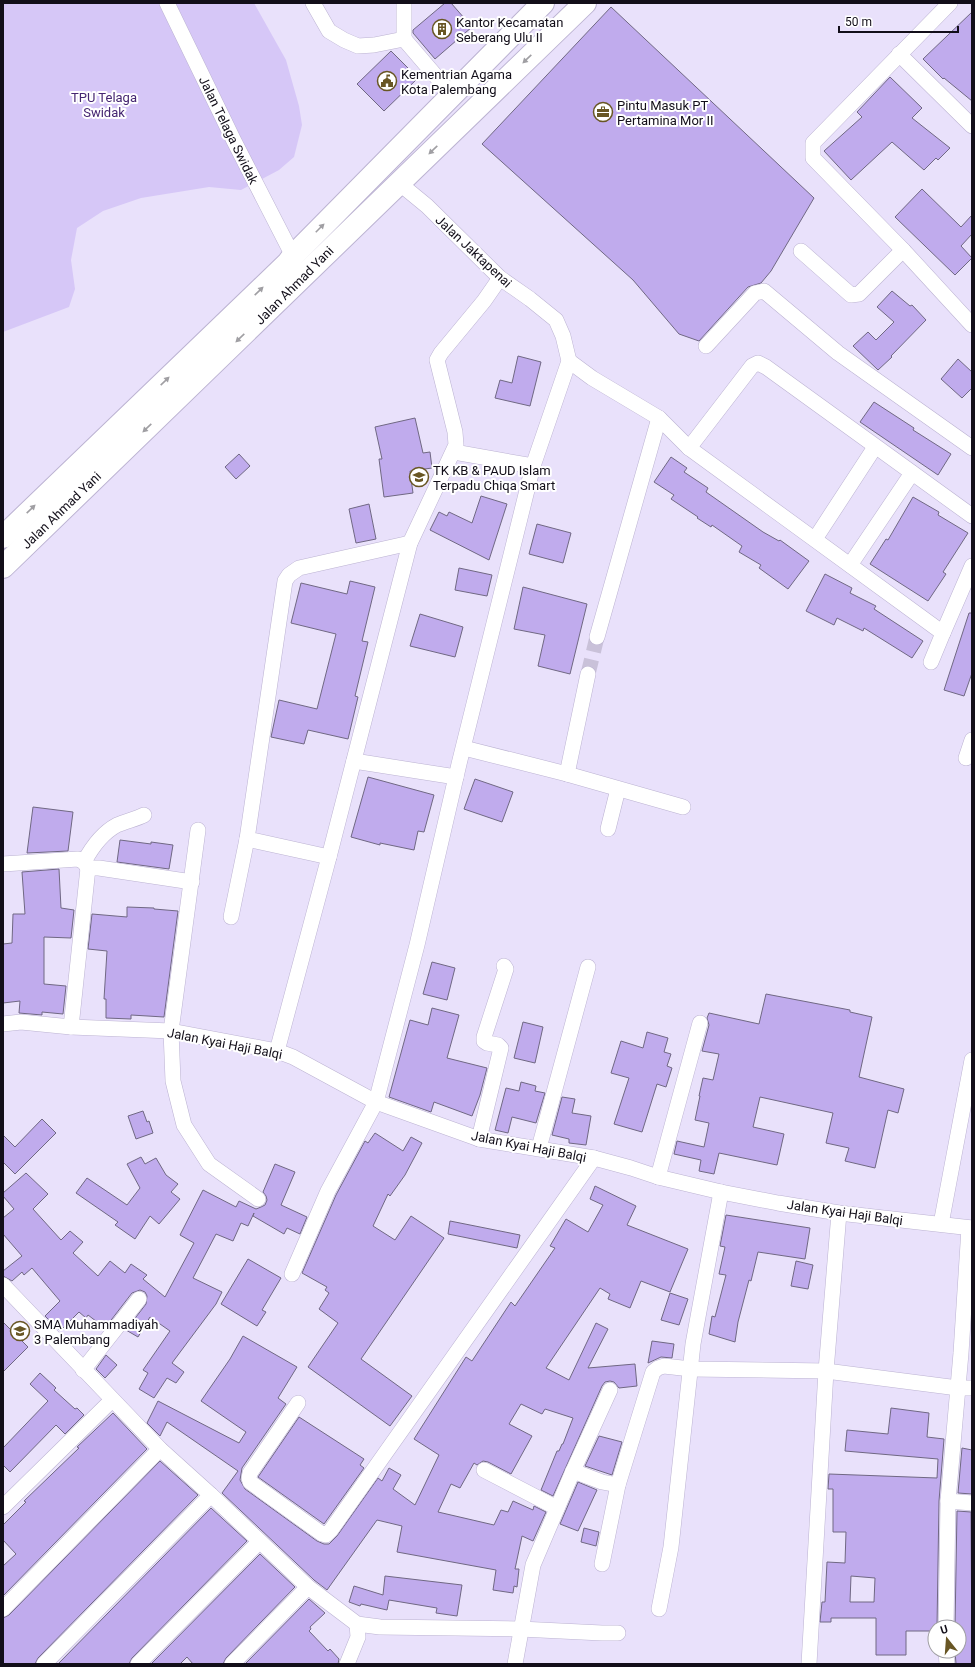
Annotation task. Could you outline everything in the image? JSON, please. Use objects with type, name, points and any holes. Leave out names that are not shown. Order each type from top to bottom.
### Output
[{"type":"highway","name":"Jalan Ahmad Yani","points":[[3,537],[288,263],[293,256],[543,3]]},
{"type":"highway","name":"Jalan Ahmad Yani","points":[[3,567],[585,3]]},
{"type":"highway","points":[[293,256],[305,274]]},
{"type":"street","name":"Jalan Telaga Swidak","points":[[167,3],[234,141],[293,256]]},
{"type":"street","points":[[313,3],[329,31],[358,46],[374,45],[404,39]]},
{"type":"street","points":[[404,3],[404,39],[452,95]]},
{"type":"street","points":[[950,3],[813,142],[812,151],[813,158],[903,250],[972,325]]},
{"type":"street","points":[[899,54],[972,126]]},
{"type":"street","name":"Jalan Jaktapenai","points":[[399,183],[427,206],[500,278],[530,298],[556,320],[563,336],[568,361]]},
{"type":"street","points":[[801,251],[851,295],[855,296],[859,294],[903,250]]},
{"type":"street","points":[[277,1051],[410,543],[454,452],[456,438],[437,360],[441,353],[484,301],[500,278]]},
{"type":"street","points":[[706,346],[755,292],[764,291],[838,353],[972,448]]},
{"type":"street","points":[[292,1274],[328,1191],[376,1102],[417,945],[456,777],[533,466],[568,361],[592,378],[659,418],[689,448],[944,633]]},
{"type":"street","points":[[689,448],[752,366],[758,363],[766,366],[972,516]]},
{"type":"street","points":[[597,637],[659,418]]},
{"type":"street","points":[[815,539],[875,446]]},
{"type":"street","points":[[454,452],[533,466]]},
{"type":"street","points":[[850,565],[912,473]]},
{"type":"street","points":[[231,917],[247,838],[285,581],[289,574],[300,568],[410,543]]},
{"type":"street","points":[[932,662],[972,566]]},
{"type":"street","points":[[567,774],[588,674]]},
{"type":"street","points":[[966,758],[972,740]]},
{"type":"street","points":[[464,748],[567,774],[683,807]]},
{"type":"street","points":[[354,761],[456,777]]},
{"type":"street","points":[[608,829],[618,789]]},
{"type":"street","points":[[70,1027],[86,865],[89,853],[107,831],[119,824],[144,815]]},
{"type":"street","points":[[198,830],[171,1031],[173,1081],[184,1125],[209,1164],[258,1199]]},
{"type":"street","points":[[247,838],[329,857]]},
{"type":"street","points":[[3,864],[78,859],[86,865],[99,868],[192,882]]},
{"type":"street","points":[[478,1139],[500,1048],[498,1045],[484,1041],[484,1037],[506,969],[504,966]]},
{"type":"street","points":[[539,1148],[588,967]]},
{"type":"street","name":"Jalan Kyai Haji Balqi","points":[[3,1024],[21,1022],[70,1027],[171,1031],[277,1051],[293,1057],[376,1102],[478,1139],[594,1158],[658,1177],[721,1192],[839,1213],[971,1228]]},
{"type":"street","points":[[658,1177],[700,1023]]},
{"type":"street","points":[[941,1224],[972,1060]]},
{"type":"street","points":[[298,1403],[250,1473],[249,1478],[250,1482],[322,1534],[326,1535],[594,1158]]},
{"type":"street","points":[[659,1609],[671,1547],[693,1344],[721,1192]]},
{"type":"street","points":[[809,1664],[826,1371],[839,1213]]},
{"type":"street","points":[[946,1619],[948,1501],[965,1388],[971,1228]]},
{"type":"street","points":[[3,1285],[160,1449],[308,1587],[357,1624],[402,1627],[520,1629],[618,1633]]},
{"type":"street","points":[[83,1370],[139,1299]]},
{"type":"street","points":[[602,1564],[618,1485],[653,1372],[658,1368],[664,1366],[690,1369],[826,1371],[965,1388]]},
{"type":"street","points":[[515,1664],[520,1629],[533,1565],[573,1471],[610,1390]]},
{"type":"street","points":[[3,1506],[112,1400]]},
{"type":"street","points":[[3,1609],[160,1449]]},
{"type":"street","points":[[484,1470],[557,1508]]},
{"type":"street","points":[[573,1471],[602,1482],[618,1485]]},
{"type":"street","points":[[44,1664],[211,1495]]},
{"type":"street","points":[[948,1501],[972,1502]]},
{"type":"street","points":[[138,1664],[260,1542]]},
{"type":"street","points":[[232,1664],[308,1587]]},
{"type":"street","points":[[347,1664],[358,1638],[357,1624]]},
{"type":"green space","name":"TPU Telaga Swidak","points":[[3,3],[254,3],[286,60],[299,106],[302,125],[294,157],[279,170],[241,190],[209,187],[141,198],[103,211],[77,228],[71,260],[75,289],[69,307],[3,332]]},
{"type":"building","name":"Kantor Kecamatan Seberang Ulu II","points":[[445,3],[451,3],[472,27],[435,59],[413,33],[413,30]]},
{"type":"building","points":[[611,7],[814,198],[771,271],[761,283],[748,287],[699,341],[679,334],[633,280],[482,144]]},
{"type":"building","points":[[972,12],[972,101],[944,78],[943,79],[923,59]]},
{"type":"building","name":"Kementrian Agama Kota Palembang","points":[[391,51],[418,78],[384,111],[357,84]]},
{"type":"building","points":[[890,77],[922,108],[912,118],[950,148],[938,160],[936,158],[924,170],[892,142],[851,180],[824,151],[862,117],[857,112]]},
{"type":"building","points":[[922,189],[961,227],[972,215],[972,234],[961,246],[972,258],[955,275],[895,217]]},
{"type":"building","points":[[892,291],[910,306],[912,305],[926,320],[878,370],[853,346],[868,332],[876,340],[894,322],[877,307]]},
{"type":"building","points":[[518,356],[541,362],[530,406],[495,398],[500,380],[512,383]]},
{"type":"building","points":[[958,359],[972,372],[972,388],[962,398],[941,379]]},
{"type":"building","points":[[874,402],[914,428],[913,430],[951,454],[938,475],[860,422]]},
{"type":"building","points":[[415,418],[423,453],[430,452],[432,468],[410,471],[413,493],[384,497],[379,459],[382,459],[375,427]]},
{"type":"building","points":[[239,454],[250,466],[236,479],[225,467]]},
{"type":"building","points":[[671,457],[687,468],[684,472],[708,488],[706,492],[763,532],[779,541],[780,540],[809,561],[788,589],[759,568],[761,565],[739,552],[742,546],[712,525],[711,527],[697,518],[698,517],[671,499],[674,495],[654,482]]},
{"type":"building","points":[[481,496],[507,504],[489,560],[430,530],[439,512],[447,516],[449,512],[472,523]]},
{"type":"building","points":[[913,497],[939,512],[938,515],[968,533],[943,572],[946,574],[928,601],[870,564],[886,539],[888,540]]},
{"type":"building","points":[[369,504],[376,539],[356,543],[349,509]]},
{"type":"building","points":[[537,524],[571,533],[563,563],[529,554]]},
{"type":"building","points":[[459,568],[492,575],[487,596],[455,590]]},
{"type":"building","points":[[825,574],[852,588],[850,593],[876,606],[874,609],[923,641],[912,658],[864,628],[863,631],[837,618],[834,625],[806,611]]},
{"type":"building","points":[[350,581],[375,587],[362,641],[368,642],[355,696],[358,697],[348,739],[308,730],[304,744],[271,737],[279,700],[317,709],[336,634],[291,623],[301,583],[347,594]]},
{"type":"building","points":[[523,587],[587,604],[570,674],[538,666],[545,635],[514,629]]},
{"type":"building","points":[[969,613],[972,613],[972,673],[964,696],[944,690]]},
{"type":"building","points":[[420,614],[463,627],[455,657],[410,646]]},
{"type":"building","points":[[368,777],[434,795],[424,832],[418,831],[414,850],[380,843],[380,845],[351,837]]},
{"type":"building","points":[[475,779],[513,792],[502,822],[464,809]]},
{"type":"building","points":[[33,807],[73,812],[68,851],[27,853]]},
{"type":"building","points":[[120,840],[173,845],[169,869],[117,862]]},
{"type":"building","points":[[59,869],[61,908],[74,910],[71,938],[44,937],[44,984],[66,986],[63,1014],[42,1012],[42,1015],[19,1013],[20,1001],[3,1003],[3,944],[12,943],[13,914],[25,914],[22,872]]},
{"type":"building","points":[[127,907],[178,911],[164,1017],[131,1015],[131,1019],[106,1018],[106,999],[104,999],[107,951],[88,949],[92,914],[127,917]]},
{"type":"building","points":[[432,962],[455,968],[447,1000],[423,994]]},
{"type":"building","points":[[766,994],[850,1010],[850,1012],[872,1017],[859,1077],[904,1089],[898,1113],[888,1110],[875,1168],[845,1161],[849,1148],[826,1143],[833,1113],[760,1097],[753,1127],[784,1134],[777,1165],[719,1153],[714,1174],[699,1171],[701,1160],[674,1154],[677,1141],[704,1147],[709,1123],[695,1120],[703,1078],[713,1080],[719,1054],[702,1051],[709,1025],[707,1018],[709,1013],[759,1024]]},
{"type":"building","points":[[432,1008],[459,1015],[447,1058],[487,1068],[480,1095],[472,1116],[434,1102],[431,1112],[389,1097],[410,1020],[428,1025]]},
{"type":"building","points":[[523,1022],[543,1027],[535,1063],[514,1058]]},
{"type":"building","points":[[647,1032],[668,1038],[664,1052],[671,1054],[667,1066],[672,1068],[666,1087],[657,1084],[642,1132],[614,1124],[629,1078],[611,1073],[621,1041],[643,1048]]},
{"type":"building","points":[[521,1082],[536,1086],[535,1091],[545,1093],[536,1123],[512,1117],[508,1133],[495,1130],[506,1088],[519,1091]]},
{"type":"building","points":[[562,1097],[575,1099],[572,1113],[591,1116],[586,1145],[569,1143],[569,1139],[552,1135]]},
{"type":"building","points":[[143,1111],[147,1122],[149,1121],[153,1133],[136,1139],[128,1116]]},
{"type":"building","points":[[42,1119],[56,1133],[15,1174],[3,1162],[3,1135],[15,1147]]},
{"type":"building","points":[[375,1133],[403,1151],[411,1137],[422,1143],[405,1175],[390,1196],[388,1194],[373,1226],[395,1240],[411,1216],[444,1238],[361,1359],[412,1396],[390,1426],[308,1367],[338,1323],[319,1309],[329,1293],[325,1290],[327,1287],[302,1273],[336,1195],[365,1141],[368,1143]]},
{"type":"building","points":[[141,1157],[145,1164],[156,1158],[166,1175],[178,1184],[171,1192],[180,1199],[159,1224],[150,1216],[135,1239],[115,1225],[118,1222],[76,1193],[87,1178],[127,1205],[140,1188],[127,1164]]},
{"type":"building","points":[[275,1164],[295,1172],[281,1205],[307,1217],[300,1234],[287,1228],[284,1234],[253,1216],[254,1213],[248,1226],[241,1223],[233,1241],[216,1234],[193,1278],[222,1292],[216,1304],[172,1363],[184,1372],[176,1383],[167,1378],[154,1398],[139,1389],[148,1373],[143,1370],[170,1331],[150,1317],[138,1337],[126,1330],[146,1304],[147,1296],[145,1292],[140,1290],[132,1293],[105,1328],[88,1315],[86,1318],[79,1312],[60,1331],[45,1316],[60,1301],[32,1268],[24,1275],[22,1272],[12,1281],[3,1276],[3,1271],[22,1256],[3,1234],[3,1218],[14,1209],[3,1196],[3,1193],[26,1173],[48,1194],[33,1209],[61,1240],[70,1231],[83,1242],[73,1253],[98,1276],[110,1261],[125,1273],[131,1264],[147,1275],[143,1279],[165,1297],[194,1243],[180,1235],[203,1190],[236,1207],[239,1201],[256,1209],[265,1205],[267,1200],[263,1192]]},
{"type":"building","points":[[595,1186],[636,1206],[627,1225],[688,1249],[670,1292],[641,1281],[630,1308],[608,1299],[610,1294],[600,1288],[546,1368],[569,1380],[596,1323],[608,1329],[588,1368],[635,1364],[637,1386],[619,1388],[614,1382],[605,1382],[553,1496],[541,1490],[557,1451],[559,1451],[563,1444],[573,1418],[545,1409],[542,1414],[521,1404],[509,1424],[532,1436],[511,1474],[483,1461],[477,1465],[474,1463],[460,1488],[451,1484],[438,1512],[494,1525],[501,1510],[508,1512],[513,1501],[533,1510],[534,1506],[546,1512],[533,1541],[522,1536],[515,1569],[519,1569],[517,1587],[514,1586],[513,1593],[493,1590],[496,1570],[397,1552],[402,1526],[377,1520],[327,1590],[314,1580],[222,1493],[238,1471],[167,1422],[160,1436],[147,1423],[158,1401],[239,1443],[246,1432],[201,1401],[230,1359],[243,1336],[297,1367],[278,1398],[286,1404],[242,1468],[240,1480],[245,1489],[317,1541],[324,1544],[329,1544],[337,1536],[378,1478],[382,1481],[389,1468],[401,1475],[393,1489],[415,1505],[439,1455],[414,1439],[466,1357],[472,1361],[511,1302],[515,1306],[555,1248],[550,1246],[566,1219],[588,1232],[603,1205],[590,1199]]},
{"type":"building","points":[[726,1215],[810,1228],[805,1259],[758,1252],[751,1281],[749,1280],[738,1322],[735,1342],[709,1334],[712,1316],[715,1317],[726,1275],[719,1274],[725,1247],[720,1246]]},
{"type":"building","points":[[450,1221],[520,1235],[517,1248],[448,1234]]},
{"type":"building","points":[[248,1259],[281,1278],[262,1310],[266,1312],[257,1326],[221,1304]]},
{"type":"building","points":[[796,1261],[813,1265],[808,1289],[791,1286]]},
{"type":"building","points":[[670,1293],[688,1299],[679,1325],[661,1320]]},
{"type":"building","points":[[3,1322],[28,1347],[3,1372]]},
{"type":"building","points":[[652,1341],[674,1344],[672,1358],[661,1357],[648,1363]]},
{"type":"building","points":[[106,1355],[117,1365],[105,1378],[96,1369]]},
{"type":"building","points":[[40,1373],[56,1388],[54,1390],[84,1415],[65,1434],[56,1425],[10,1472],[3,1465],[3,1448],[48,1401],[30,1384]]},
{"type":"building","points":[[891,1408],[929,1413],[927,1437],[944,1439],[939,1501],[937,1619],[927,1619],[927,1631],[906,1631],[906,1655],[876,1655],[876,1618],[831,1618],[831,1622],[820,1622],[822,1602],[825,1602],[827,1562],[845,1563],[846,1532],[833,1532],[833,1489],[828,1489],[829,1474],[937,1478],[938,1459],[845,1451],[847,1430],[888,1434]],"holes":[[[851,1576],[875,1578],[874,1602],[850,1602]]]},
{"type":"building","points":[[113,1413],[147,1449],[3,1596],[3,1566],[16,1554],[3,1540],[3,1525],[26,1502],[24,1501],[79,1448],[77,1447]]},
{"type":"building","points":[[299,1417],[364,1459],[360,1465],[364,1468],[324,1524],[258,1477]]},
{"type":"building","points":[[599,1436],[622,1442],[612,1475],[585,1466]]},
{"type":"building","points":[[962,1448],[972,1450],[972,1494],[958,1493]]},
{"type":"building","points":[[160,1461],[198,1495],[38,1658],[35,1664],[3,1664],[3,1618],[9,1615]]},
{"type":"building","points":[[578,1482],[597,1490],[578,1531],[560,1524]]},
{"type":"building","points":[[211,1508],[247,1541],[132,1658],[129,1664],[58,1664]]},
{"type":"building","points":[[957,1511],[971,1512],[972,1664],[956,1664],[956,1659],[967,1659],[967,1619],[955,1619]]},
{"type":"building","points":[[584,1528],[599,1532],[596,1546],[581,1542]]},
{"type":"building","points":[[260,1554],[295,1587],[226,1658],[223,1664],[193,1664],[187,1657],[180,1664],[151,1664]]},
{"type":"building","points":[[385,1576],[462,1585],[457,1616],[436,1613],[437,1608],[389,1600],[387,1610],[361,1604],[360,1606],[349,1602],[354,1586],[383,1595]]},
{"type":"building","points":[[309,1599],[325,1613],[310,1627],[311,1629],[309,1631],[328,1651],[330,1649],[339,1659],[338,1664],[245,1664]]},
{"type":"tunnel","points":[[588,674],[597,637]]},
{"type":"place","name":"Kantor Kecamatan Seberang Ulu II","points":[[442,29]]},
{"type":"place","name":"Kementrian Agama Kota Palembang","points":[[387,81]]},
{"type":"place","name":"Pintu Masuk PT Pertamina Mor II","points":[[603,112]]},
{"type":"place","name":"TK KB & PAUD Islam Terpadu Chiqa Smart","points":[[419,477]]},
{"type":"place","name":"SMA Muhammadiyah 3 Palembang","points":[[20,1331]]}]
